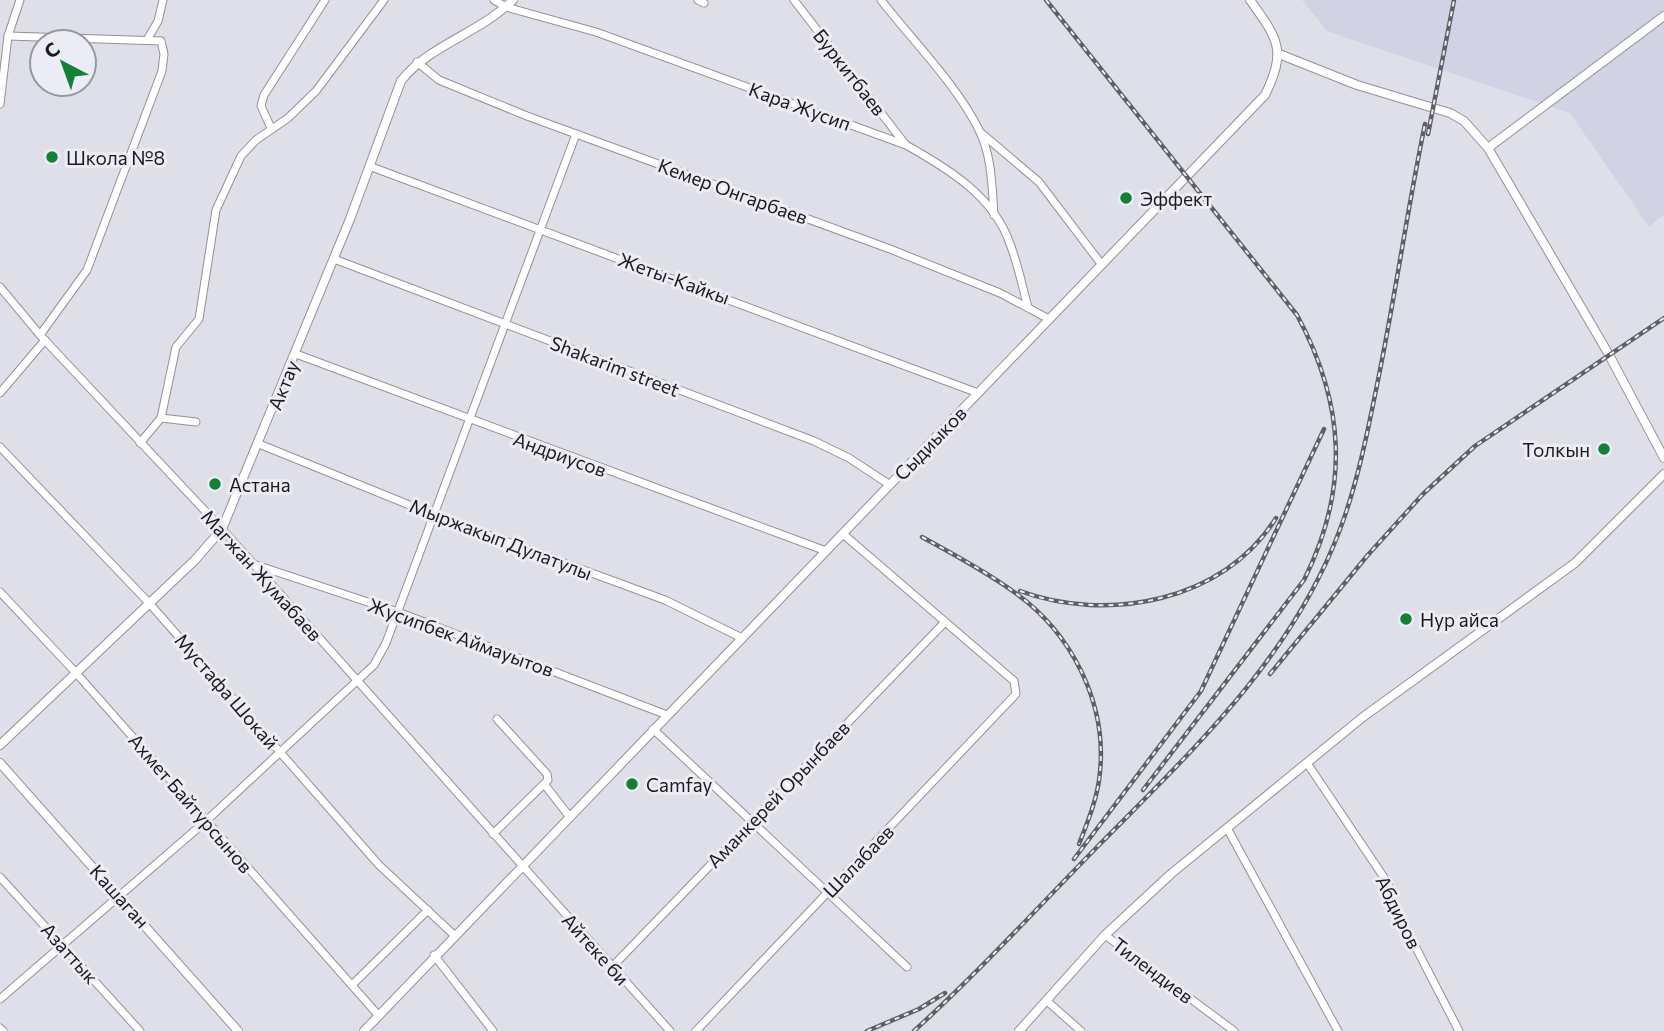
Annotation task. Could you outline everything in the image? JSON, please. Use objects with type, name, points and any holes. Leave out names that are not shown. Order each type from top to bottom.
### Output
[{"type":"street","points":[[0,104],[8,36],[20,0]]},
{"type":"street","points":[[147,40],[158,21],[163,0]]},
{"type":"street","points":[[271,128],[261,106],[264,95],[325,0]]},
{"type":"street","points":[[140,443],[161,418],[176,347],[199,319],[216,210],[241,156],[316,91],[384,0]]},
{"type":"street","name":"Кара Жусип","points":[[494,0],[596,32],[906,145],[941,165],[975,191],[994,215],[1010,242],[1028,307]]},
{"type":"street","name":"Буркитбаев","points":[[794,0],[906,145]]},
{"type":"street","points":[[881,0],[964,105],[980,132],[989,164],[994,215]]},
{"type":"street","points":[[1250,0],[1265,21],[1279,54],[1357,85],[1450,113],[1464,121],[1488,148],[1608,353],[1664,458]]},
{"type":"street","name":"Актау","points":[[0,745],[150,604],[195,560],[222,528],[296,354],[401,81],[418,62],[510,3]]},
{"type":"street","points":[[1488,148],[1664,16]]},
{"type":"street","points":[[0,393],[43,337],[87,270],[162,71],[164,54],[161,41],[8,36]]},
{"type":"street","name":"Сыдиыков","points":[[364,1031],[1265,95],[1276,72],[1279,54]]},
{"type":"street","name":"Кемер Онгарбаев","points":[[418,62],[439,80],[576,134],[890,249],[1000,293],[1049,318]]},
{"type":"street","points":[[980,132],[1022,165],[1039,183],[1101,265]]},
{"type":"street","points":[[0,999],[206,821],[374,664],[398,612],[576,134]]},
{"type":"street","name":"Жеты-Кайкы","points":[[369,166],[978,393]]},
{"type":"street","name":"Shakarim street","points":[[334,259],[814,441],[849,458],[890,485]]},
{"type":"street","name":"Магжан Жумабаев","points":[[0,286],[140,443],[222,528],[522,866]]},
{"type":"street","name":"Андриусов","points":[[296,354],[826,551]]},
{"type":"street","points":[[161,418],[197,422]]},
{"type":"street","name":"Мыржакып Дулатулы","points":[[259,444],[434,515],[665,600],[742,638]]},
{"type":"street","name":"Мустафа Шокай","points":[[0,447],[150,604],[379,864],[454,935]]},
{"type":"street","points":[[1019,1031],[1105,935],[1227,828],[1363,717],[1575,563],[1664,474]]},
{"type":"street","points":[[843,534],[945,622]]},
{"type":"street","name":"Жусипбек Аймауытов","points":[[253,564],[398,612],[667,715]]},
{"type":"street","name":"Ахмет Байтурсынов","points":[[0,592],[77,674],[379,1016]]},
{"type":"street","name":"Шалабаев","points":[[695,1031],[1013,699],[1017,689],[1014,681],[945,622]]},
{"type":"street","name":"Аманкерей Орынбаев","points":[[612,967],[945,622]]},
{"type":"street","points":[[493,834],[545,785],[547,774],[497,719]]},
{"type":"street","points":[[653,729],[907,967]]},
{"type":"street","name":"Кашаган","points":[[0,763],[121,896],[238,1031]]},
{"type":"street","name":"Абдиров","points":[[1307,763],[1387,881],[1398,913],[1459,1031]]},
{"type":"street","points":[[545,785],[569,816]]},
{"type":"street","points":[[1227,828],[1338,1031]]},
{"type":"street","name":"Айтеке би","points":[[522,866],[670,1031]]},
{"type":"street","name":"Азаттык","points":[[0,877],[140,1031]]},
{"type":"street","points":[[352,985],[428,910]]},
{"type":"street","name":"Тилендиев","points":[[1105,935],[1234,1031]]},
{"type":"street","points":[[434,956],[492,1031]]},
{"type":"street","points":[[1047,1001],[1081,1031]]},
{"type":"shaded area","points":[[1302,0],[1664,0],[1664,214],[1649,227],[1570,113],[1327,31]]},
{"type":"railway","points":[[1046,0],[1297,315],[1325,381],[1336,446],[1335,479],[1329,512],[1319,546],[1304,580],[1143,790]]},
{"type":"railway","points":[[1428,134],[1454,0]]},
{"type":"railway","points":[[914,1031],[986,962],[1205,737],[1237,700],[1295,621],[1319,578],[1339,532],[1361,460],[1425,124]]},
{"type":"railway","points":[[1270,674],[1367,556],[1423,494],[1475,446],[1664,318]]},
{"type":"railway","points":[[1074,859],[1201,691],[1324,429]]},
{"type":"railway","points":[[1020,591],[1089,605],[1126,604],[1161,598],[1195,586],[1226,569],[1254,547],[1276,518]]},
{"type":"railway","points":[[922,537],[992,577],[1034,608],[1068,648],[1081,671],[1098,720],[1101,746],[1097,791],[1079,844]]},
{"type":"railway","points":[[867,1031],[919,1009],[945,993]]},
{"type":"place","name":"Школа №8","points":[[52,157]]},
{"type":"place","name":"Эффект","points":[[1126,198]]},
{"type":"place","name":"Толкын","points":[[1604,449]]},
{"type":"place","name":"Астана","points":[[215,484]]},
{"type":"place","name":"Нур айса","points":[[1406,619]]},
{"type":"place","name":"Camfay","points":[[632,784]]}]
